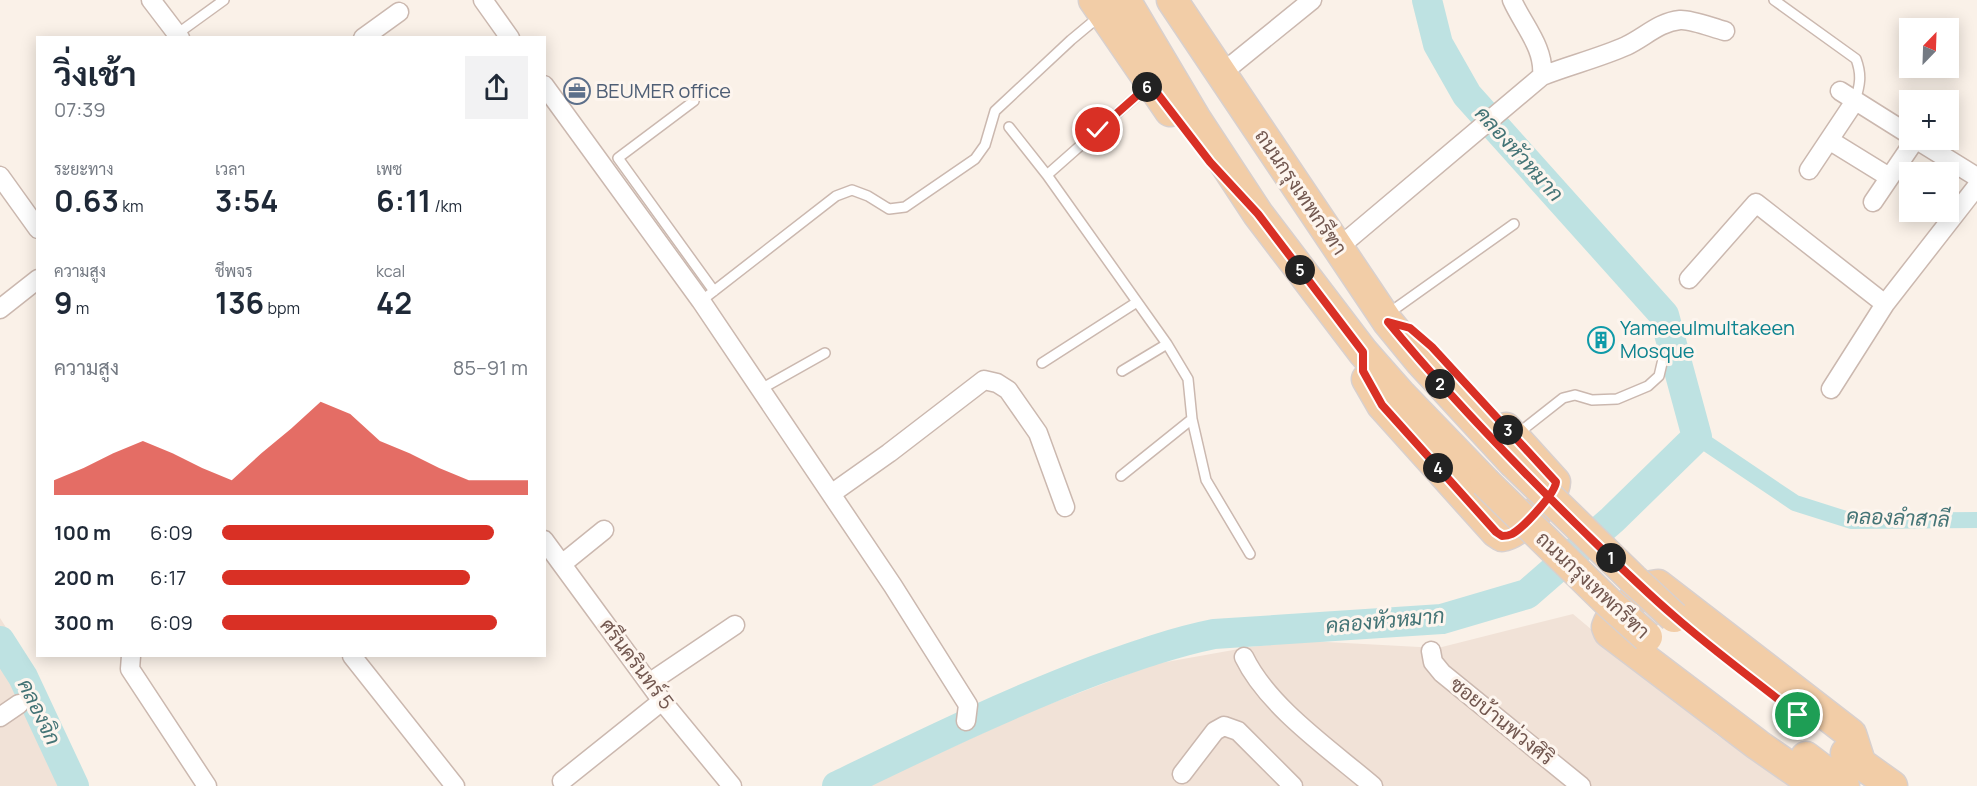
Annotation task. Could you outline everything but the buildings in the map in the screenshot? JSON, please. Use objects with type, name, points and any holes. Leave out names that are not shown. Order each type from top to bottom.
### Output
[{"type":"main road","name":"ถนนกรุงเทพกรีฑา","points":[[1172,0],[1386,320],[1426,368],[1514,449],[1633,579],[1852,775]]},
{"type":"main road","points":[[1194,0],[1243,105]]},
{"type":"main road","name":"ถนนกรุงเทพกรีฑา","points":[[1107,4],[1174,84],[1258,214],[1363,352],[1485,482],[1647,637],[1852,775],[1892,786]]},
{"type":"main road","points":[[1107,4],[1150,84],[1210,162],[1258,214]]},
{"type":"main road","points":[[1363,352],[1363,371],[1382,405],[1502,536],[1513,533],[1537,511],[1555,488],[1556,482],[1514,449]]},
{"type":"main road","points":[[1818,786],[1758,745],[1609,632],[1607,627],[1610,622],[1647,588],[1658,585],[1851,735],[1852,775]]},
{"type":"street","points":[[152,0],[178,36]]},
{"type":"street","points":[[483,0],[509,36]]},
{"type":"street","points":[[1227,69],[1312,0]]},
{"type":"street","points":[[1512,0],[1544,63],[1542,76]]},
{"type":"street","points":[[366,36],[399,12]]},
{"type":"street","points":[[1338,248],[1542,76],[1628,45],[1664,23],[1683,19],[1725,31]]},
{"type":"street","points":[[546,88],[708,296],[760,389],[892,586],[968,705],[966,721]]},
{"type":"street","points":[[1839,91],[1899,128]]},
{"type":"street","points":[[1809,170],[1855,101]]},
{"type":"street","points":[[1829,140],[1889,177]]},
{"type":"street","points":[[1873,202],[1909,150]]},
{"type":"street","points":[[1932,150],[1977,177]]},
{"type":"street","points":[[0,176],[36,226]]},
{"type":"street","points":[[1831,389],[1885,304],[1977,186]]},
{"type":"street","points":[[1689,279],[1756,203],[1885,304]]},
{"type":"street","points":[[0,309],[36,281]]},
{"type":"street","points":[[831,494],[984,380],[997,383],[1008,390],[1038,433],[1065,507]]},
{"type":"street","points":[[562,564],[604,530]]},
{"type":"street","name":"ศรีนครินทร์ 5","points":[[546,543],[662,701],[732,786]]},
{"type":"street","points":[[649,683],[735,625]]},
{"type":"street","name":"ซอยบ้านพ่วงศิริ","points":[[1431,651],[1433,662],[1442,673],[1581,786]]},
{"type":"street","points":[[131,657],[130,669],[207,786]]},
{"type":"street","points":[[353,657],[455,786]]},
{"type":"street","points":[[1244,657],[1252,673],[1281,708],[1373,786]]},
{"type":"street","points":[[562,781],[662,701]]},
{"type":"street","points":[[0,717],[19,705]]},
{"type":"street","points":[[1182,774],[1215,731],[1224,726],[1238,731],[1293,786]]},
{"type":"lane","points":[[178,36],[224,0]]},
{"type":"lane","points":[[1774,0],[1856,59],[1860,70],[1860,84],[1855,101]]},
{"type":"lane","points":[[694,101],[618,158],[708,296],[836,196],[852,190],[889,208],[905,207],[975,159],[985,145],[995,111],[1107,4]]},
{"type":"lane","points":[[1047,175],[1150,84]]},
{"type":"lane","points":[[1009,126],[1047,175],[1167,344],[1188,379],[1192,419],[1206,480],[1250,554]]},
{"type":"lane","points":[[1386,320],[1514,224]]},
{"type":"lane","points":[[1042,363],[1137,302]]},
{"type":"lane","points":[[1122,370],[1167,344]]},
{"type":"lane","points":[[760,389],[825,352]]},
{"type":"lane","points":[[1514,449],[1563,398],[1575,395],[1592,400],[1617,399],[1648,386],[1659,376],[1663,359]]},
{"type":"lane","points":[[1121,476],[1192,419]]},
{"type":"shaded area","points":[[1573,614],[1717,735],[1790,786],[868,786],[1026,713],[1155,664],[1250,647],[1308,641],[1438,648]]},
{"type":"shaded area","points":[[0,618],[34,671],[88,786],[0,786]]},
{"type":"waterway","name":"คลองหัวหมาก","points":[[837,786],[1030,696],[1096,670],[1184,641],[1214,634],[1442,619],[1527,594],[1612,520],[1697,437],[1664,315],[1467,95],[1438,44],[1427,0]]},
{"type":"waterway","name":"คลองลำสาลี","points":[[1697,437],[1795,503],[1852,521],[1977,520]]},
{"type":"waterway","name":"คลองจิก","points":[[0,641],[23,677],[74,786]]},
{"type":"place","name":"BEUMER office","points":[[577,91]]},
{"type":"place","name":"Yameeulmultakeen Mosque","points":[[1601,340]]},
{"type":"route","points":[[1098,130],[1150,84],[1210,162],[1258,214],[1363,352],[1363,371],[1382,405],[1496,532],[1502,536],[1513,533],[1537,511],[1552,493],[1556,482],[1432,347],[1410,328],[1388,322],[1420,361],[1513,462],[1573,520],[1633,579],[1674,617],[1798,715]]}]
